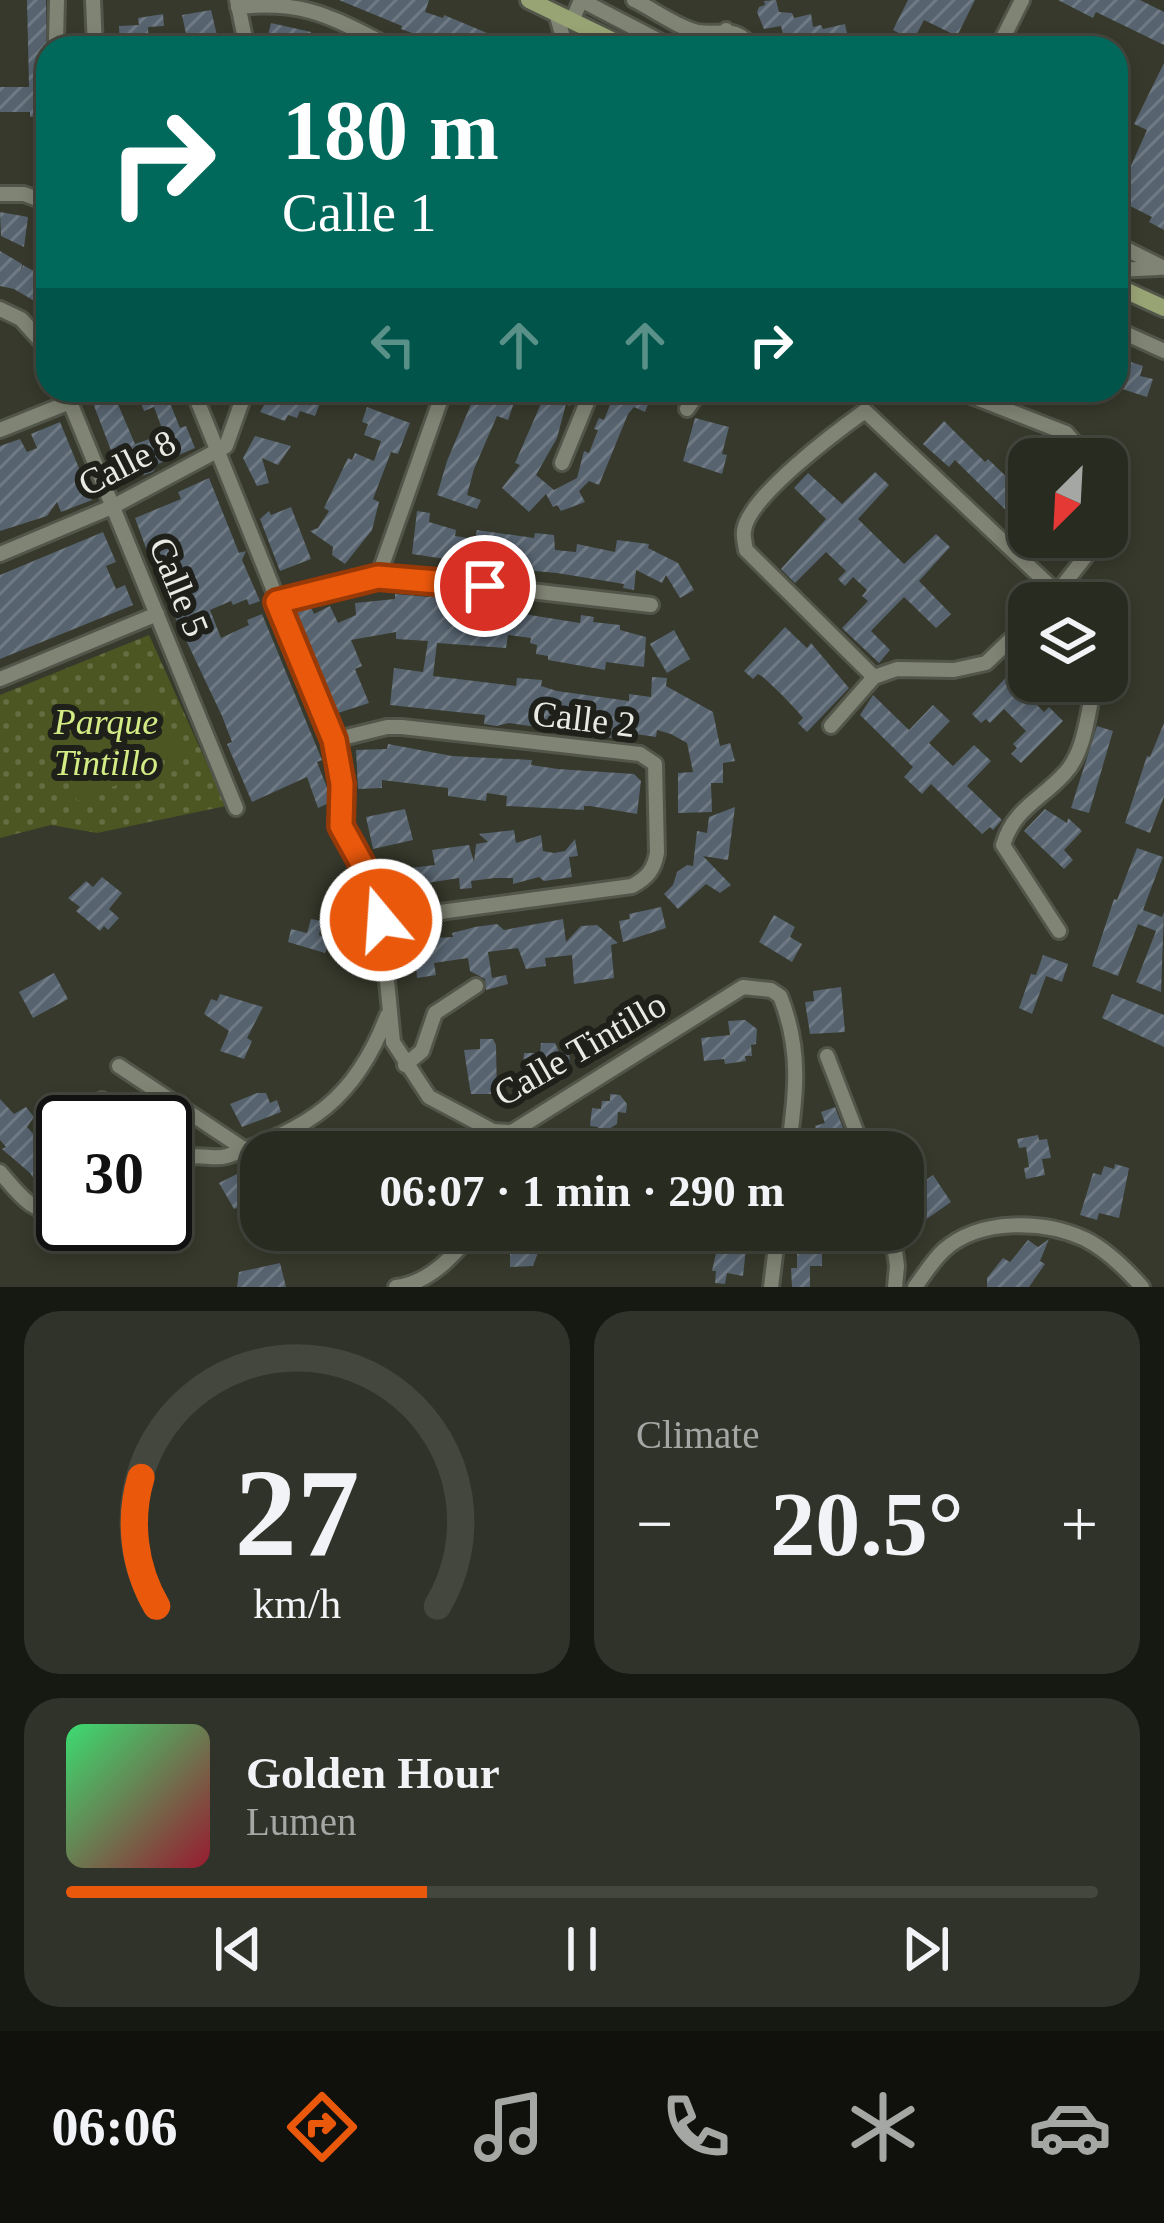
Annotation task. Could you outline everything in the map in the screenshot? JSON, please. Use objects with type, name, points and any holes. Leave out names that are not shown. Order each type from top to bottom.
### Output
[{"type":"main road","points":[[529,0],[603,36]]},
{"type":"main road","points":[[1128,292],[1164,308]]},
{"type":"street","points":[[56,36],[57,0]]},
{"type":"street","points":[[93,0],[94,36]]},
{"type":"street","points":[[565,36],[564,17],[581,0],[650,36]]},
{"type":"street","points":[[634,0],[699,32],[726,31],[733,36]]},
{"type":"street","points":[[1004,36],[1022,0]]},
{"type":"street","points":[[245,36],[237,4],[310,8],[368,36]]},
{"type":"street","points":[[724,36],[726,31]]},
{"type":"street","points":[[0,194],[36,198]]},
{"type":"street","points":[[1128,250],[1163,268]]},
{"type":"street","points":[[1128,269],[1163,268]]},
{"type":"street","points":[[0,309],[21,319],[36,336]]},
{"type":"street","points":[[1128,334],[1164,351]]},
{"type":"street","points":[[0,430],[55,402]]},
{"type":"street","name":"Calle 5","points":[[70,402],[236,808]]},
{"type":"street","name":"Calle Tintillo","points":[[197,402],[334,740],[342,784],[341,826],[371,880],[381,920],[393,1042],[429,1097],[493,1131]]},
{"type":"street","name":"Calle 8","points":[[0,554],[114,506],[226,446],[242,402]]},
{"type":"street","points":[[378,577],[440,402]]},
{"type":"street","points":[[562,463],[587,402]]},
{"type":"street","points":[[687,409],[692,402]]},
{"type":"street","points":[[987,402],[1070,438]]},
{"type":"street","points":[[874,677],[746,550],[743,529],[752,511],[818,445],[865,411],[1041,582]]},
{"type":"street","points":[[277,602],[378,577],[651,605]]},
{"type":"street","points":[[0,679],[158,614]]},
{"type":"street","points":[[831,726],[874,677],[896,669],[954,670],[986,663],[1008,642]]},
{"type":"street","points":[[1059,931],[1003,845],[1008,827],[1022,808],[1068,772],[1090,702]]},
{"type":"street","name":"Calle 2","points":[[334,740],[402,727],[640,754],[655,764],[657,853],[654,867],[643,880],[632,886],[381,920]]},
{"type":"street","points":[[405,1066],[422,1051],[435,1013],[476,986]]},
{"type":"street","name":"Calle Tintillo","points":[[514,1131],[743,987],[780,996],[786,1010],[798,1076],[791,1131]]},
{"type":"street","points":[[287,1131],[318,1118],[337,1100],[373,1054],[388,1015]]},
{"type":"street","points":[[826,1055],[856,1131]]},
{"type":"street","points":[[118,1066],[240,1146]]},
{"type":"street","points":[[192,1156],[224,1157],[240,1151]]},
{"type":"street","points":[[0,1172],[36,1210]]},
{"type":"street","points":[[915,1287],[945,1250],[977,1231],[1014,1223],[1084,1239],[1124,1267],[1142,1287]]},
{"type":"street","points":[[396,1287],[430,1275],[454,1251]]},
{"type":"street","points":[[771,1287],[775,1251]]},
{"type":"street","points":[[895,1251],[895,1287]]},
{"type":"green space","name":"Parque Tintillo","points":[[149,635],[226,806],[97,833],[51,825],[0,838],[0,695]]},
{"type":"green space","points":[[155,694],[180,753],[144,768],[119,709]]},
{"type":"green space","points":[[113,711],[139,776],[77,801],[51,736]]},
{"type":"building","points":[[27,0],[46,0],[47,36],[36,36],[36,116],[0,112],[0,87],[29,87]]},
{"type":"building","points":[[339,0],[429,0],[425,12],[494,36],[411,36],[402,26]]},
{"type":"building","points":[[776,0],[779,12],[792,13],[794,18],[811,14],[813,27],[845,24],[848,36],[784,36],[781,26],[764,29],[757,12],[764,1]]},
{"type":"building","points":[[908,0],[975,0],[957,36],[924,20],[916,36],[893,30]]},
{"type":"building","points":[[1058,0],[1140,0],[1164,12],[1164,45],[1096,12],[1093,18]]},
{"type":"building","points":[[211,10],[217,36],[186,36],[182,15]]},
{"type":"building","points":[[163,14],[164,26],[148,27],[148,36],[119,36],[119,26],[139,25],[138,18]]},
{"type":"building","points":[[271,23],[311,32],[309,36],[268,36]]},
{"type":"building","points":[[1164,63],[1164,230],[1149,222],[1152,217],[1128,205],[1128,172],[1147,130],[1134,124]]},
{"type":"building","points":[[0,212],[28,217],[24,247],[1,236]]},
{"type":"building","points":[[0,251],[22,264],[21,270],[23,265],[36,272],[36,302],[14,289],[0,286]]},
{"type":"building","points":[[1128,361],[1143,366],[1140,376],[1153,379],[1147,397],[1128,391]]},
{"type":"building","points":[[93,402],[117,402],[135,444],[164,434],[154,407],[144,411],[140,402],[170,402],[195,448],[158,464],[153,472],[123,482]]},
{"type":"building","points":[[266,402],[320,403],[315,416],[300,411],[297,418],[288,415],[285,421],[260,412]]},
{"type":"building","points":[[472,402],[514,402],[508,420],[497,416],[474,469],[467,495],[481,500],[477,509],[437,495]]},
{"type":"building","points":[[542,402],[572,402],[566,404],[557,438],[536,475],[554,490],[577,478],[584,451],[589,453],[598,430],[594,429],[611,402],[649,402],[645,412],[634,407],[628,414],[599,485],[589,481],[579,491],[585,502],[561,511],[546,494],[529,512],[502,488],[520,465],[515,463]]},
{"type":"building","points":[[367,407],[410,423],[398,454],[391,452],[373,499],[379,502],[372,530],[345,564],[332,555],[333,547],[310,531],[318,528],[329,511],[324,508],[348,458],[352,460],[355,453],[374,461],[381,441],[364,435]]},
{"type":"building","points":[[695,418],[729,427],[722,474],[683,461]]},
{"type":"building","points":[[944,421],[1008,478],[1008,512],[955,460],[949,467],[923,444]]},
{"type":"building","points":[[60,422],[92,500],[61,512],[57,502],[47,516],[0,531],[0,446],[20,439],[27,452],[37,448],[31,434]]},
{"type":"building","points":[[255,436],[291,446],[278,465],[262,458],[269,483],[257,486],[243,458]]},
{"type":"building","points":[[875,472],[889,485],[858,519],[904,564],[936,534],[950,547],[919,581],[951,614],[936,628],[904,597],[871,631],[890,650],[879,663],[842,628],[868,601],[862,596],[867,590],[853,577],[845,586],[838,579],[846,571],[826,552],[795,583],[781,569],[826,519],[794,488],[808,473],[842,504]]},
{"type":"building","points":[[209,478],[239,553],[246,551],[242,560],[260,601],[249,605],[247,599],[233,605],[231,601],[210,610],[221,638],[262,614],[322,760],[317,762],[330,795],[329,803],[318,808],[307,777],[252,802],[227,744],[232,742],[222,716],[158,581],[135,518],[181,499],[178,492]]},
{"type":"building","points":[[291,507],[311,559],[280,571],[260,519],[269,511],[271,515]]},
{"type":"building","points":[[417,511],[430,513],[429,522],[456,530],[455,536],[475,539],[477,530],[534,538],[535,533],[554,535],[555,550],[576,552],[577,544],[615,552],[617,540],[649,544],[648,548],[678,563],[694,590],[680,598],[666,575],[662,583],[636,570],[634,590],[623,588],[624,584],[557,573],[512,569],[512,575],[500,574],[472,568],[472,563],[412,554]]},
{"type":"building","points":[[103,532],[116,562],[106,566],[116,589],[125,585],[133,605],[0,659],[0,575]]},
{"type":"building","points":[[430,592],[442,594],[448,604],[499,610],[499,604],[512,606],[511,612],[580,623],[581,615],[594,617],[593,622],[620,625],[620,630],[646,637],[644,667],[606,662],[605,670],[548,660],[536,654],[537,645],[530,643],[531,638],[508,635],[506,648],[437,643],[433,676],[516,686],[517,678],[542,680],[541,686],[557,691],[629,701],[629,694],[651,697],[652,677],[667,678],[666,686],[713,712],[720,746],[730,743],[735,761],[723,763],[723,783],[711,783],[712,812],[678,813],[678,773],[693,772],[687,743],[671,734],[657,730],[656,737],[622,732],[621,739],[606,737],[607,731],[496,726],[484,724],[485,715],[390,705],[394,668],[423,672],[428,641],[396,639],[396,632],[351,640],[362,666],[355,669],[369,703],[338,713],[296,610],[310,605],[314,614],[330,606],[338,623],[356,615],[355,603],[395,599],[395,594],[429,597]]},
{"type":"building","points":[[785,627],[807,648],[811,643],[849,688],[807,732],[798,723],[803,718],[782,695],[763,677],[758,674],[753,679],[744,671]]},
{"type":"building","points":[[674,630],[690,659],[667,673],[650,644]]},
{"type":"building","points":[[1008,675],[1008,702],[1034,702],[1044,712],[1049,707],[1063,721],[1021,763],[1011,754],[1017,748],[1013,744],[1026,731],[1004,709],[990,723],[986,719],[981,723],[972,714]]},
{"type":"building","points":[[873,695],[909,730],[933,705],[950,721],[929,743],[953,766],[974,745],[991,761],[967,786],[1002,820],[993,830],[990,827],[982,834],[931,784],[922,794],[904,777],[913,767],[860,715]]},
{"type":"building","points":[[1164,723],[1164,797],[1150,833],[1125,823],[1147,756]]},
{"type":"building","points":[[1097,726],[1113,731],[1089,813],[1071,808]]},
{"type":"building","points":[[388,744],[452,756],[532,760],[531,765],[558,769],[634,774],[641,781],[637,814],[590,806],[584,810],[506,806],[507,796],[487,793],[486,801],[448,796],[448,788],[382,780],[382,788],[358,789],[356,750],[387,749]]},
{"type":"building","points":[[735,807],[728,860],[703,856],[731,885],[720,893],[706,884],[678,909],[664,894],[677,872],[693,866],[697,831],[707,833],[709,817]]},
{"type":"building","points":[[405,809],[413,840],[373,849],[366,817]]},
{"type":"building","points":[[1045,809],[1067,823],[1068,818],[1082,831],[1064,850],[1073,860],[1064,869],[1024,831]]},
{"type":"building","points":[[514,830],[516,843],[541,835],[543,851],[554,853],[565,851],[575,839],[578,856],[569,857],[572,877],[544,881],[539,877],[513,884],[513,878],[495,878],[471,881],[472,888],[460,889],[459,878],[427,883],[428,890],[396,898],[402,869],[435,865],[432,850],[469,845],[474,862],[476,844],[488,842],[479,834]]},
{"type":"building","points":[[1137,848],[1163,857],[1143,910],[1162,917],[1164,912],[1161,992],[1136,982],[1156,931],[1138,924],[1118,976],[1092,966]]},
{"type":"building","points":[[102,877],[122,893],[109,909],[119,918],[108,930],[104,926],[100,931],[68,898],[86,881],[93,887]]},
{"type":"building","points":[[661,907],[666,928],[623,942],[619,921]]},
{"type":"building","points":[[774,915],[795,927],[790,937],[802,944],[792,962],[759,942]]},
{"type":"building","points":[[311,919],[322,921],[319,935],[330,939],[325,953],[288,942],[291,929],[307,933]]},
{"type":"building","points":[[563,919],[566,942],[581,926],[597,925],[618,943],[611,945],[614,978],[574,984],[572,955],[545,958],[546,966],[526,969],[518,948],[488,952],[492,978],[506,975],[508,984],[486,990],[485,979],[470,971],[468,958],[434,963],[436,975],[417,978],[415,946],[421,945],[420,939],[453,937],[452,933],[475,927],[497,924],[504,930]]},
{"type":"building","points":[[1043,955],[1068,964],[1062,982],[1046,976],[1032,1014],[1019,1008]]},
{"type":"building","points":[[54,973],[68,999],[33,1018],[19,992]]},
{"type":"building","points":[[841,987],[845,1032],[810,1034],[805,1002],[814,1001],[813,991]]},
{"type":"building","points":[[220,994],[263,1007],[247,1038],[252,1041],[244,1059],[220,1051],[229,1031],[204,1014],[211,999],[217,1001]]},
{"type":"building","points":[[1112,994],[1164,1015],[1164,1047],[1102,1018]]},
{"type":"building","points":[[745,1020],[757,1029],[752,1056],[725,1064],[724,1059],[704,1061],[701,1038],[730,1035],[728,1021]]},
{"type":"building","points":[[480,1039],[493,1039],[496,1045],[497,1094],[471,1094],[464,1050],[480,1049]]},
{"type":"building","points":[[541,1043],[555,1043],[559,1052],[569,1051],[571,1074],[522,1083],[524,1053],[540,1053]]},
{"type":"building","points":[[266,1093],[270,1103],[277,1100],[281,1112],[242,1127],[230,1104]]},
{"type":"building","points":[[610,1094],[620,1095],[627,1104],[626,1113],[618,1112],[617,1124],[597,1131],[598,1127],[590,1126],[592,1108],[601,1109],[602,1101],[610,1101]]},
{"type":"building","points":[[0,1099],[14,1114],[26,1107],[34,1117],[27,1127],[36,1137],[36,1182],[2,1149],[6,1147],[0,1140]]},
{"type":"building","points":[[835,1107],[844,1131],[817,1131],[815,1126],[825,1123],[821,1112]]},
{"type":"building","points":[[1038,1135],[1039,1140],[1047,1139],[1051,1158],[1042,1159],[1045,1175],[1026,1179],[1026,1147],[1019,1148],[1017,1139]]},
{"type":"building","points":[[1115,1164],[1129,1168],[1119,1218],[1099,1213],[1097,1220],[1080,1215],[1093,1173],[1101,1175],[1104,1166],[1114,1169]]},
{"type":"building","points":[[240,1172],[240,1207],[234,1209],[219,1183]]},
{"type":"building","points":[[933,1175],[951,1202],[924,1221],[924,1181]]},
{"type":"building","points":[[1049,1239],[1040,1261],[1045,1264],[1029,1287],[987,1287],[987,1278],[1003,1258],[1010,1262],[1028,1240],[1038,1247]]},
{"type":"building","points":[[510,1251],[539,1251],[533,1266],[510,1267]]},
{"type":"building","points":[[716,1251],[746,1251],[743,1276],[727,1273],[725,1284],[715,1283],[716,1271],[712,1271]]},
{"type":"building","points":[[797,1251],[822,1251],[822,1266],[810,1266],[810,1287],[792,1287],[791,1268],[797,1268]]},
{"type":"building","points":[[280,1263],[286,1287],[237,1287],[239,1272]]},
{"type":"route","points":[[381,920],[371,880],[341,826],[342,784],[334,740],[277,602],[378,577],[485,586]]}]
